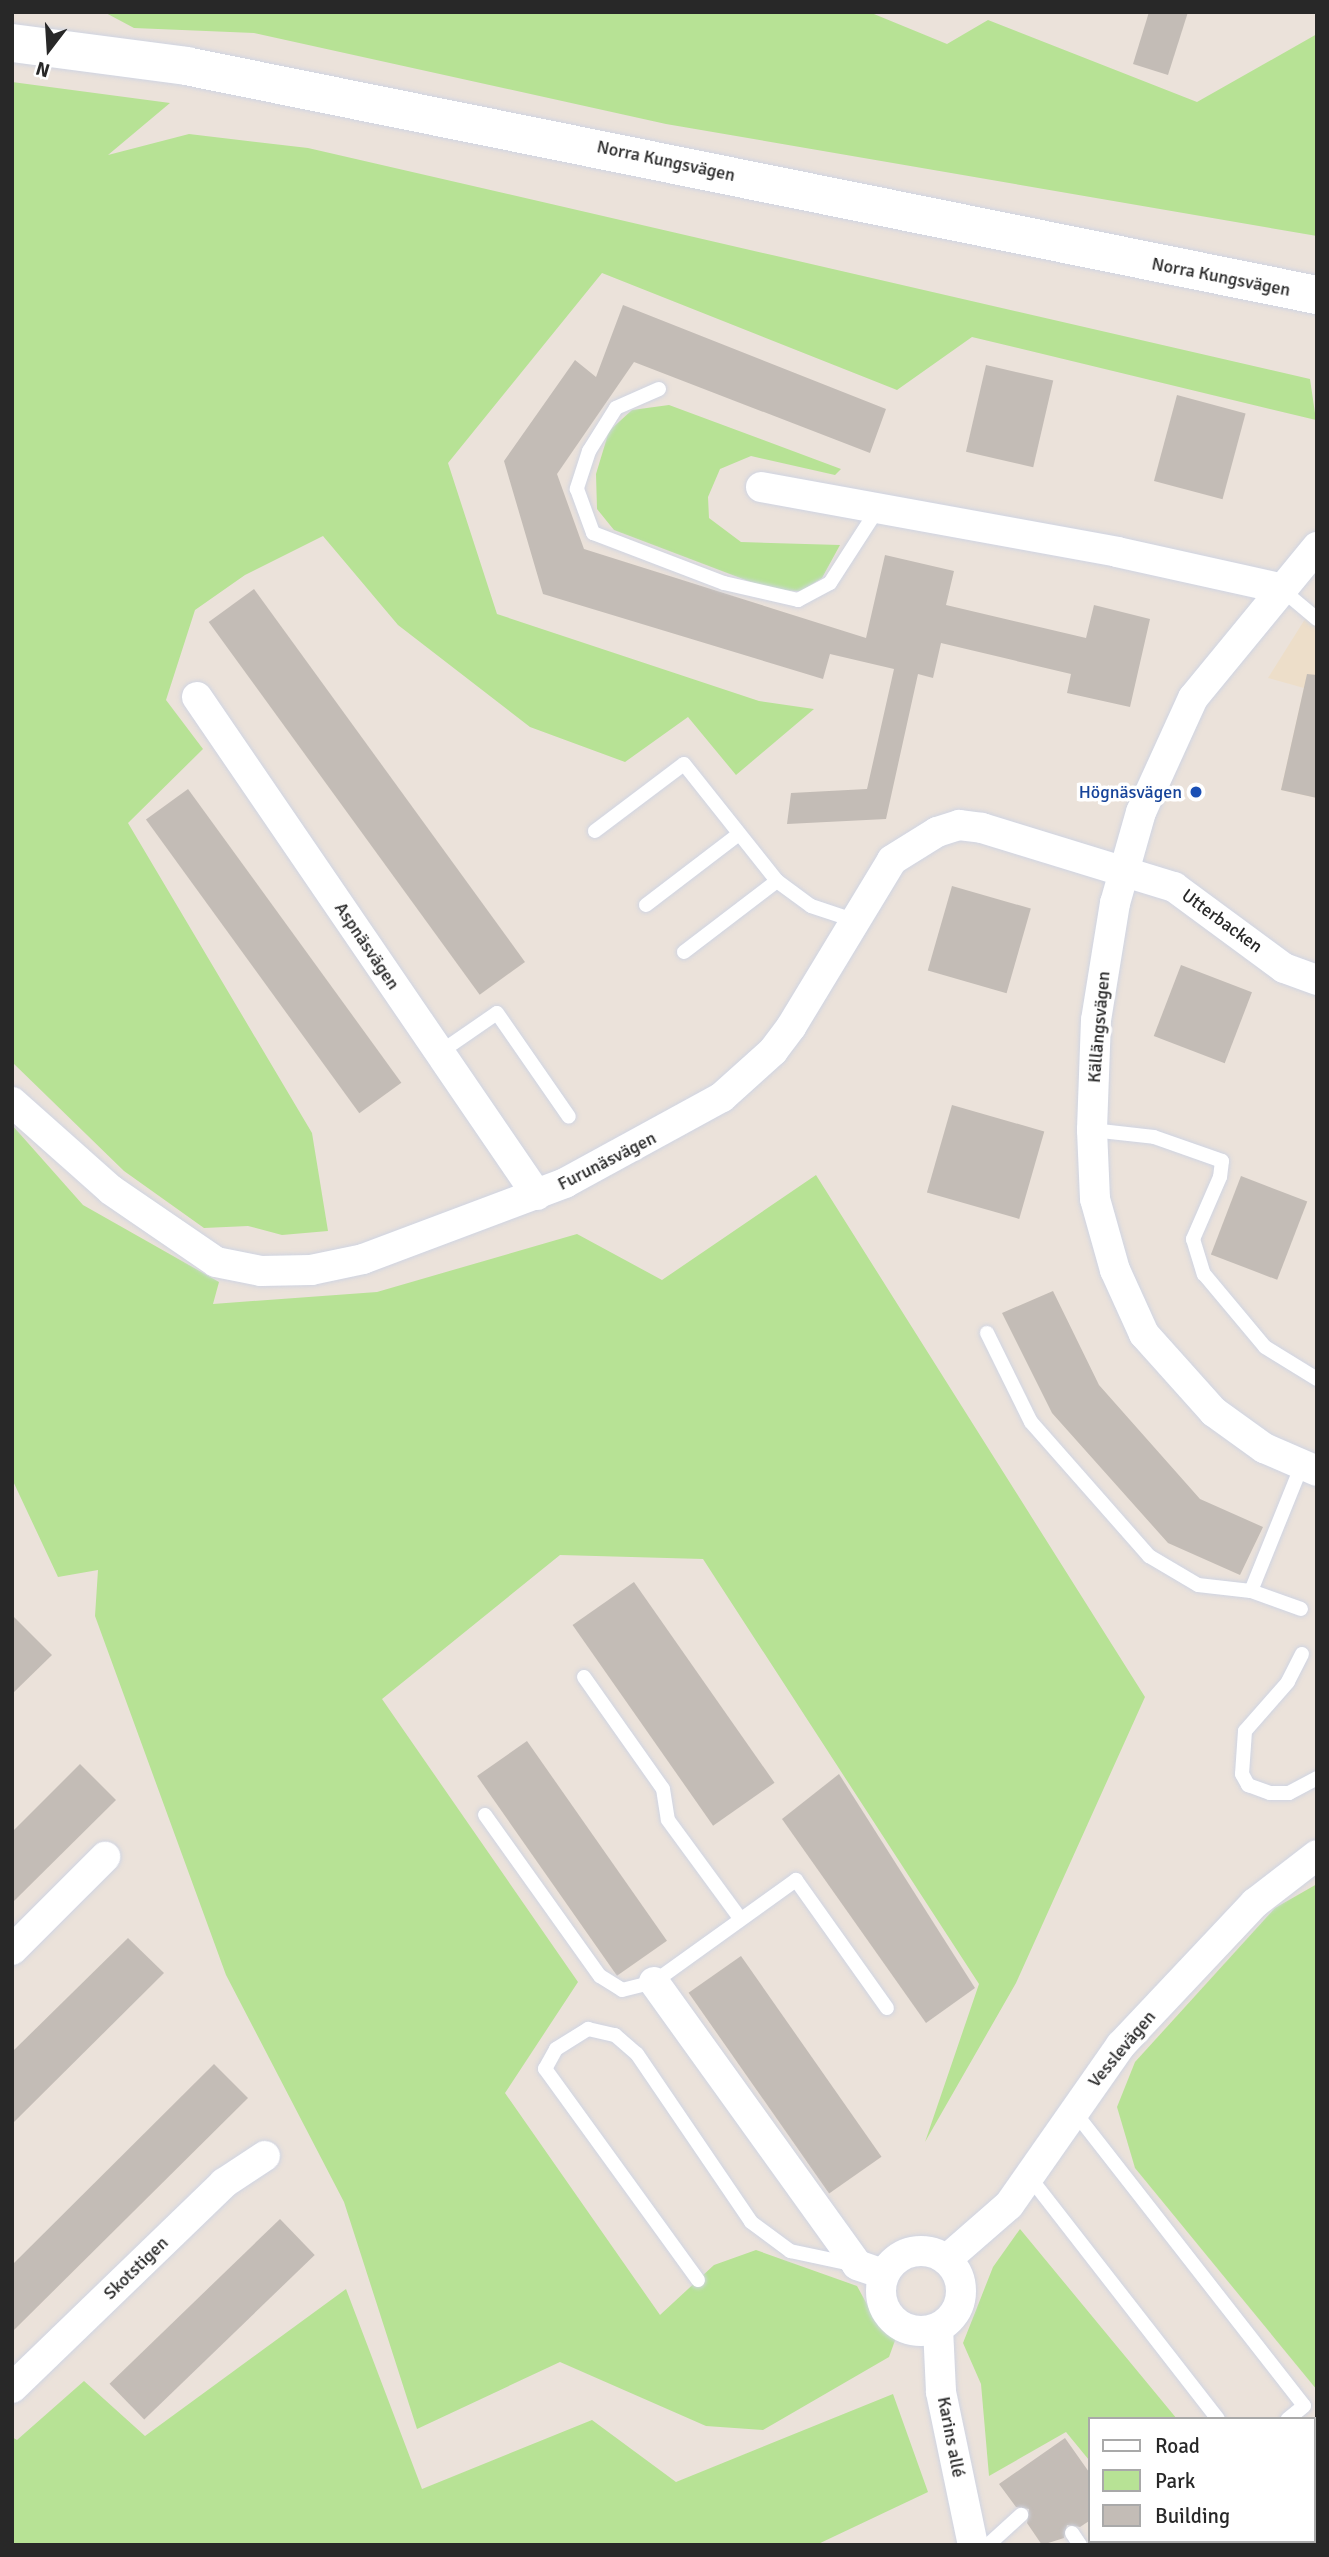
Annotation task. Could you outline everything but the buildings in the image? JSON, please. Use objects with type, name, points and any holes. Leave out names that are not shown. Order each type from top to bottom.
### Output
[{"type":"main road","name":"Norra Kungsvägen","points":[[12,43],[186,66],[1317,295]]},
{"type":"street","points":[[761,487],[880,506],[1280,588]]},
{"type":"street","name":"Källängsvägen","points":[[1310,1468],[1264,1448],[1214,1412],[1144,1334],[1115,1270],[1095,1199],[1092,1130],[1096,1020],[1123,871],[1146,800],[1193,698],[1280,588],[1317,547]]},
{"type":"street","name":"Aspnäsvägen","points":[[197,697],[537,1195]]},
{"type":"street","name":"Furunäsvägen","points":[[12,1102],[174,1238],[216,1262],[261,1271],[363,1259],[537,1195],[631,1151],[722,1097],[774,1051],[892,860],[937,832],[959,825],[1123,871]]},
{"type":"street","name":"Utterbacken","points":[[1123,871],[1174,887],[1284,968],[1317,980]]},
{"type":"street","name":"Vesslevägen","points":[[947,2259],[1009,2205],[1073,2110],[1143,2022],[1255,1903],[1317,1855]]},
{"type":"street","points":[[12,1951],[105,1857]]},
{"type":"street","points":[[654,1982],[870,2269],[881,2302],[897,2325],[924,2332],[938,2328],[957,2309],[961,2283],[947,2259],[912,2251],[870,2269]]},
{"type":"street","name":"Skotstigen","points":[[12,2388],[224,2183],[265,2156]]},
{"type":"street","name":"Karins allé","points":[[938,2328],[941,2392],[973,2545]]},
{"type":"lane","points":[[659,389],[616,408],[589,451],[577,489],[593,533],[724,583],[798,600],[830,583],[880,506]]},
{"type":"lane","points":[[1280,588],[1317,619]]},
{"type":"lane","points":[[595,831],[684,764],[777,881],[811,906],[853,920]]},
{"type":"lane","points":[[646,905],[739,834]]},
{"type":"lane","points":[[684,952],[777,881]]},
{"type":"lane","points":[[439,1053],[498,1013],[569,1117]]},
{"type":"lane","points":[[1092,1130],[1154,1137],[1222,1161],[1220,1177],[1192,1240],[1204,1274],[1265,1347],[1317,1379]]},
{"type":"lane","points":[[987,1333],[1031,1422],[1149,1556],[1198,1585],[1251,1591],[1301,1609]]},
{"type":"lane","points":[[1251,1591],[1310,1468]]},
{"type":"lane","points":[[1302,1654],[1288,1682],[1245,1731],[1242,1774],[1248,1785],[1270,1793],[1289,1793],[1317,1778]]},
{"type":"lane","points":[[584,1677],[663,1789],[668,1820],[739,1917]]},
{"type":"lane","points":[[485,1815],[600,1976],[622,1990],[654,1982],[739,1917],[796,1880],[887,2008]]},
{"type":"lane","points":[[698,2280],[545,2069],[556,2049],[588,2029],[615,2035],[637,2054],[751,2222],[790,2251],[870,2269]]},
{"type":"lane","points":[[1073,2110],[1304,2406],[1290,2417]]},
{"type":"lane","points":[[1028,2175],[1216,2417]]},
{"type":"lane","points":[[988,2545],[1021,2515]]},
{"type":"shaded area","points":[[1317,600],[1317,798],[1281,790],[1304,688],[1268,678]]},
{"type":"green space","points":[[104,12],[869,12],[947,44],[988,20],[1197,102],[1317,34],[1317,236],[666,124],[254,33],[134,28]]},
{"type":"green space","points":[[12,82],[170,103],[108,155],[189,134],[308,148],[1310,379],[1316,420],[972,337],[897,390],[602,273],[448,463],[497,614],[759,701],[814,709],[736,775],[688,717],[625,762],[530,727],[398,625],[323,536],[245,575],[195,610],[166,700],[203,749],[128,823],[312,1133],[328,1231],[282,1235],[248,1226],[204,1228],[124,1171],[12,1062]]},
{"type":"green space","points":[[669,405],[841,469],[835,475],[751,456],[720,469],[708,497],[709,518],[741,542],[840,545],[822,578],[801,591],[772,590],[614,530],[597,509],[596,474],[609,431],[632,410]]},
{"type":"green space","points":[[12,1125],[83,1205],[219,1282],[213,1304],[377,1292],[577,1234],[662,1280],[816,1175],[1145,1697],[1016,1983],[925,2142],[979,1984],[703,1559],[560,1555],[382,1699],[578,1982],[505,2093],[660,2315],[714,2265],[756,2250],[857,2286],[875,2319],[897,2335],[889,2357],[763,2430],[706,2426],[560,2362],[417,2429],[344,2202],[226,1975],[95,1616],[98,1570],[58,1577],[12,1479]]},
{"type":"green space","points":[[1317,1884],[1317,2390],[1135,2168],[1117,2107],[1135,2062],[1275,1908]]},
{"type":"green space","points":[[1020,2229],[1175,2417],[1088,2417],[1088,2459],[1066,2432],[989,2476],[981,2384],[963,2343],[993,2267]]},
{"type":"green space","points":[[346,2289],[422,2489],[592,2420],[676,2482],[893,2394],[928,2492],[816,2545],[12,2545],[12,2437],[17,2440],[84,2381],[145,2436]]},
{"type":"place","name":"Högnäsvägen","points":[[1196,792]]}]
